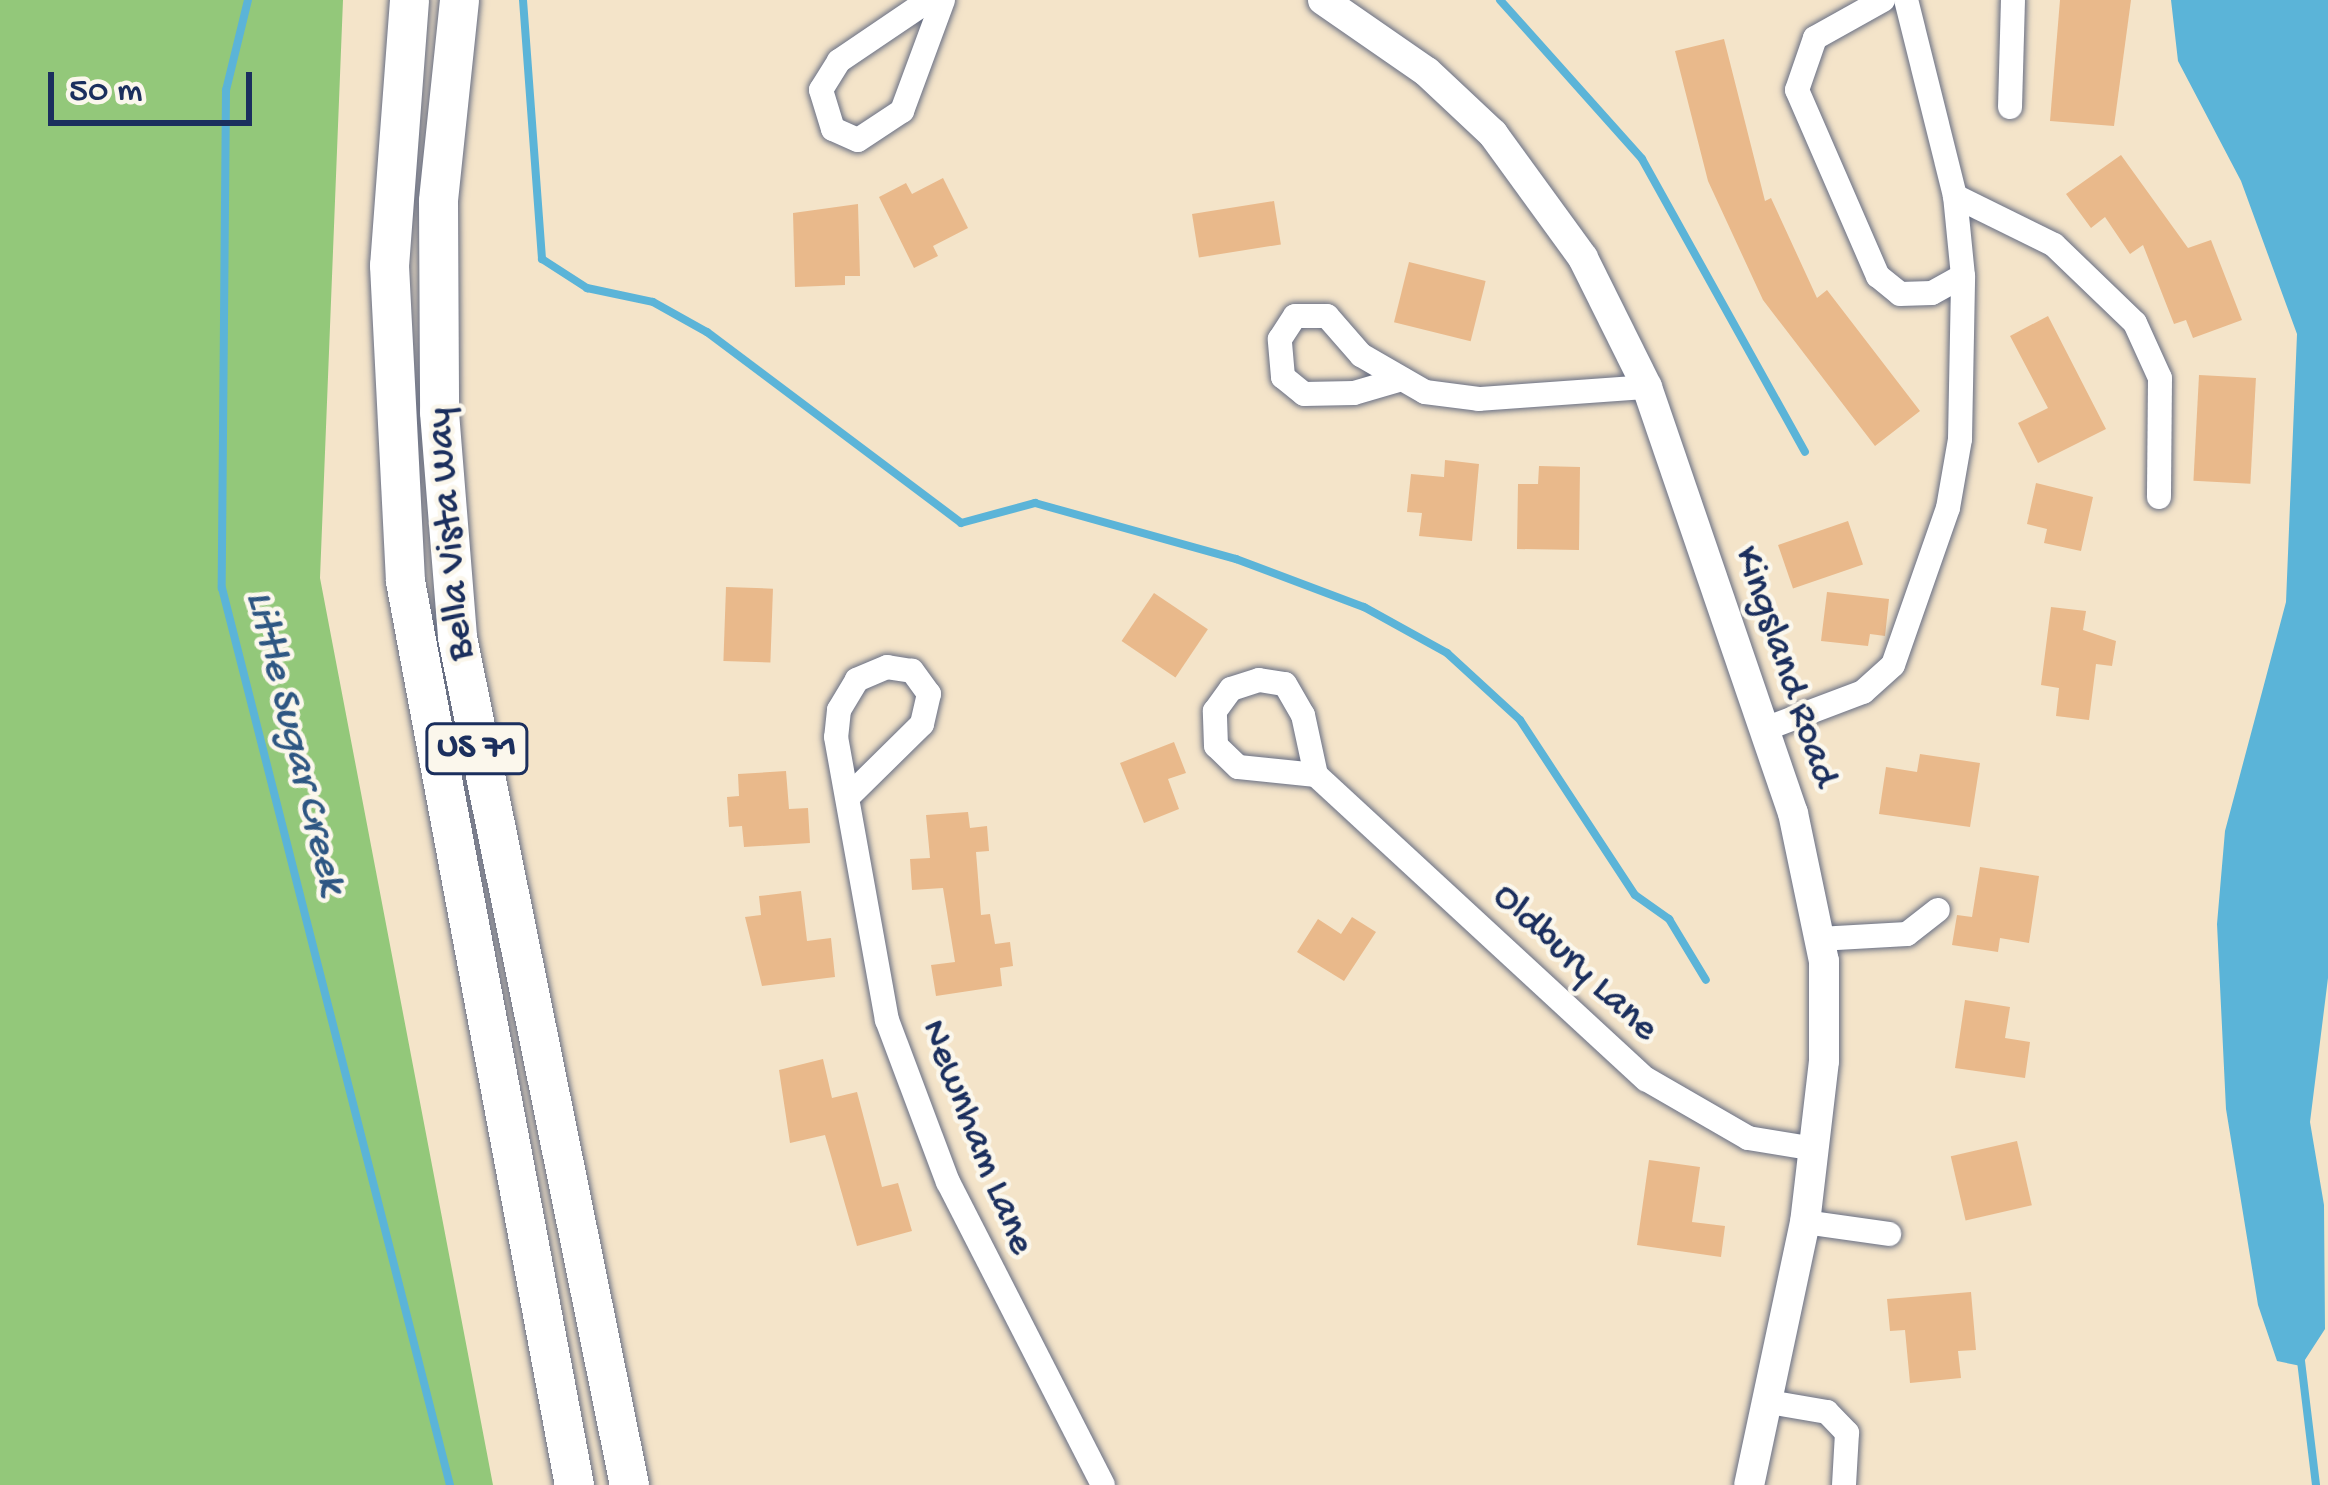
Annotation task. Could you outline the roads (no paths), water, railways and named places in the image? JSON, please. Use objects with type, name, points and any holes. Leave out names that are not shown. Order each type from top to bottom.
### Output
[{"type":"main road","name":"Bella Vista Way","points":[[410,0],[388,266],[405,581],[574,1485]]},
{"type":"main road","name":"Bella Vista Way","points":[[459,0],[438,201],[439,412],[457,637],[629,1485]]},
{"type":"street","points":[[929,0],[839,61],[821,90],[833,129],[858,140],[902,111],[943,0]]},
{"type":"street","name":"Kingsland Road","points":[[1323,0],[1427,72],[1493,134],[1583,258],[1647,387],[1766,729],[1819,939],[1824,1061],[1805,1222],[1749,1485]]},
{"type":"street","points":[[1883,0],[1815,38],[1797,91],[1878,276],[1900,294],[1932,293],[1963,276]]},
{"type":"street","points":[[1766,729],[1863,692],[1893,665],[1912,625],[1960,439],[1963,276],[1955,196],[1906,0]]},
{"type":"street","points":[[2010,106],[2013,0]]},
{"type":"street","points":[[1955,196],[2054,245],[2135,323],[2160,378],[2159,497]]},
{"type":"street","points":[[1402,379],[1354,393],[1304,394],[1283,377],[1280,339],[1294,316],[1327,316],[1361,355],[1425,392],[1479,399],[1647,387]]},
{"type":"street","name":"Newnham Lane","points":[[850,795],[922,724],[929,694],[912,671],[887,667],[857,680],[839,710],[850,795],[887,1020],[914,1102],[1029,1353],[1103,1485]]},
{"type":"street","points":[[1258,680],[1286,684],[1303,715],[1316,776],[1238,767],[1216,746],[1215,711],[1232,689],[1258,680]]},
{"type":"street","name":"Oldbury Lane","points":[[1316,776],[1646,1079],[1748,1138],[1815,1149]]},
{"type":"street","points":[[1819,939],[1907,934],[1938,910]]},
{"type":"street","points":[[1805,1222],[1889,1234]]},
{"type":"street","points":[[1769,1402],[1827,1412],[1846,1433],[1844,1485]]},
{"type":"water","points":[[2171,0],[2328,0],[2328,978],[2310,1122],[2324,1205],[2325,1329],[2301,1366],[2277,1361],[2258,1305],[2226,1109],[2217,924],[2225,831],[2286,602],[2297,334],[2241,181],[2178,61]]},
{"type":"waterway","name":"Little Sugar Creek","points":[[248,0],[226,90],[222,588],[450,1485]]},
{"type":"waterway","points":[[523,0],[542,259],[587,288],[653,302],[707,332],[961,523],[1035,503],[1236,559],[1364,607],[1447,653],[1520,720],[1635,895],[1669,919],[1706,980]]},
{"type":"waterway","points":[[1500,0],[1642,159],[1805,452]]},
{"type":"waterway","points":[[2301,1361],[2316,1485]]}]
